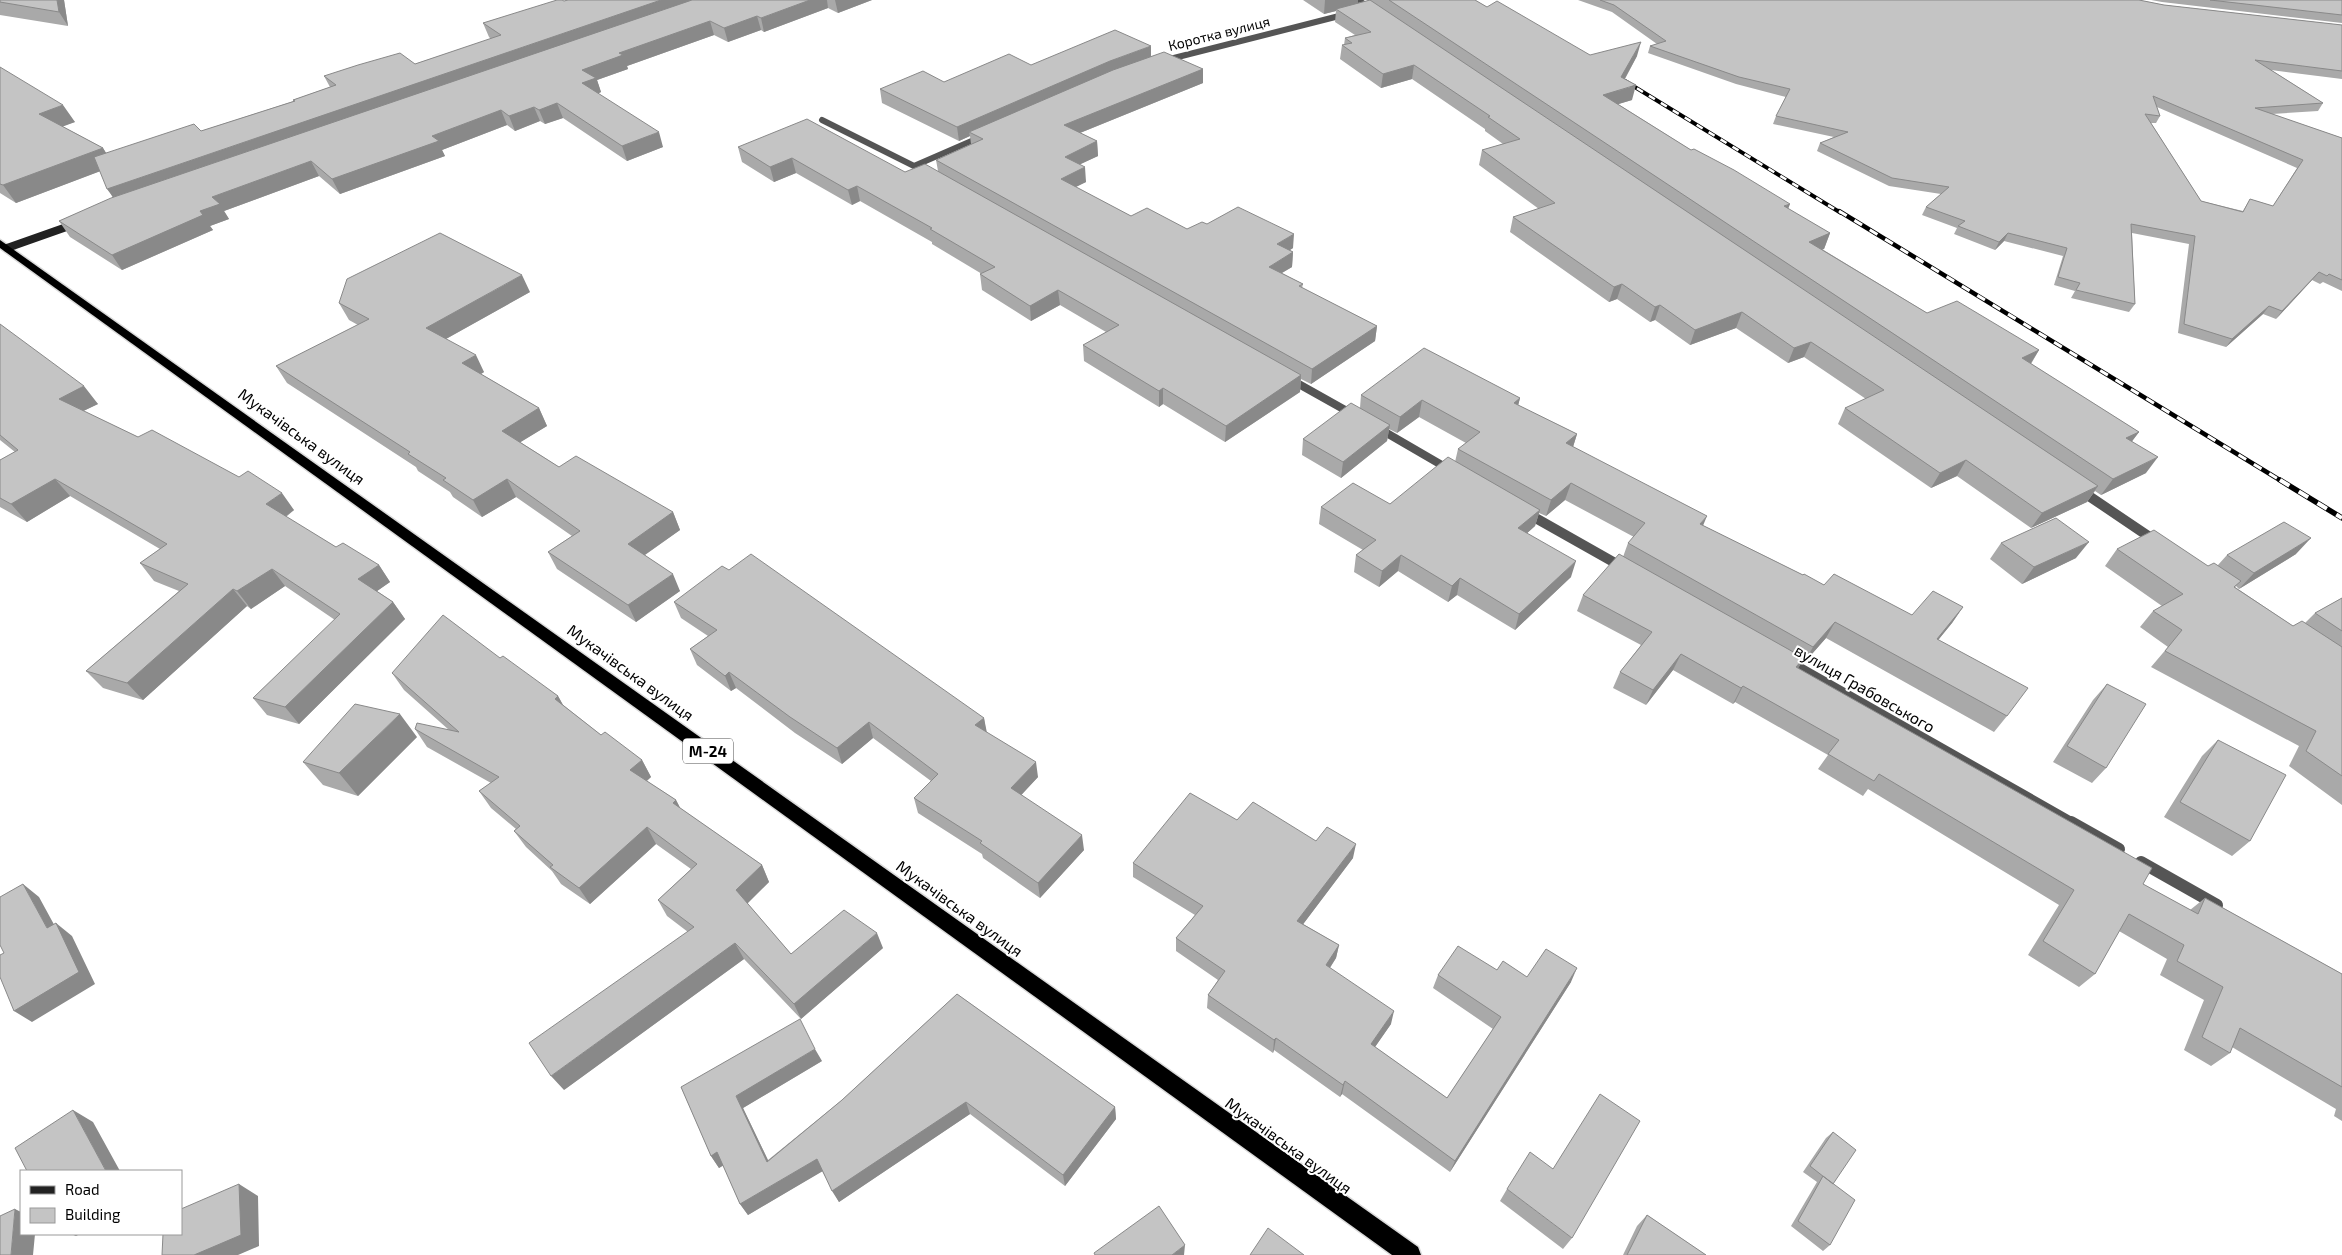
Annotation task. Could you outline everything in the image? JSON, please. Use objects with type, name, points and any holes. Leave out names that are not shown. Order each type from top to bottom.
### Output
[{"type":"highway","name":"Мукачівська вулиця","points":[[2,247],[1410,1255]]},
{"type":"street","points":[[1358,0],[1378,13]]},
{"type":"street","points":[[1360,10],[1370,8]]},
{"type":"street","name":"Коротка вулиця","points":[[1153,64],[1351,13]]},
{"type":"street","points":[[822,120],[940,180]]},
{"type":"street","points":[[914,166],[986,134]]},
{"type":"street","points":[[2,247],[82,222]]},
{"type":"street","points":[[1278,372],[1459,475]]},
{"type":"street","points":[[2070,483],[2161,544]]},
{"type":"street","points":[[1520,509],[1632,573]]},
{"type":"street","name":"вулиця Грабовського","points":[[1780,657],[2230,912]]},
{"type":"building","points":[[0,0],[57,0],[59,12],[0,2]]},
{"type":"building","points":[[557,0],[661,0],[107,189],[94,157],[194,124],[201,131],[295,101],[293,100],[336,85],[324,76],[358,65],[400,53],[415,64],[501,35],[483,23]]},
{"type":"building","points":[[692,0],[810,0],[761,18],[757,16],[724,28],[710,21],[619,53],[623,55],[582,70],[596,78],[582,83],[659,132],[622,146],[557,103],[539,110],[534,107],[509,116],[501,110],[432,136],[439,141],[332,179],[311,161],[212,197],[220,204],[200,211],[203,215],[112,255],[59,221],[111,198]]},
{"type":"building","points":[[1370,0],[2098,486],[2042,513],[1966,460],[1940,473],[1845,408],[1884,390],[1811,342],[1794,348],[1742,312],[1695,330],[1660,305],[1655,307],[1622,284],[1614,287],[1513,217],[1555,203],[1482,150],[1520,139],[1488,117],[1490,116],[1414,65],[1383,74],[1342,45],[1352,43],[1345,38],[1371,32],[1336,9]]},
{"type":"building","points":[[1389,0],[1475,0],[1487,7],[1497,1],[1590,55],[1641,42],[1621,77],[1636,85],[1603,95],[1691,150],[1694,149],[1734,170],[1790,204],[1784,206],[1830,233],[1809,242],[1927,313],[1957,301],[2039,350],[2022,358],[2139,432],[2126,438],[2158,457],[2113,479]]},
{"type":"building","points":[[1600,0],[2139,0],[2164,5],[2342,25],[2342,71],[2255,60],[2323,103],[2255,108],[2342,138],[2342,280],[2319,272],[2282,311],[2269,306],[2232,339],[2184,324],[2195,236],[2131,224],[2135,304],[2076,290],[2080,283],[2058,277],[2067,248],[2008,233],[1999,242],[1958,226],[1965,221],[1926,207],[1949,187],[1892,178],[1820,143],[1848,132],[1776,116],[1790,89],[1739,77],[1650,46],[1666,41],[1614,5]],"holes":[[[2153,96],[2303,160],[2273,206],[2250,199],[2243,212],[2201,201],[2145,114],[2160,116]]]},
{"type":"building","points":[[2210,0],[2342,0],[2342,15]]},
{"type":"building","points":[[1115,30],[1151,46],[1110,61],[957,127],[880,89],[923,71],[944,82],[1009,54],[1031,65]]},
{"type":"building","points":[[1164,52],[1203,69],[1064,125],[1097,141],[1065,157],[1085,167],[1061,179],[1131,216],[1147,208],[1187,229],[1202,222],[1207,224],[1238,207],[1294,234],[1277,244],[1293,252],[1269,267],[1303,284],[1299,286],[1377,326],[1312,369],[936,160],[983,139],[969,132],[1113,70]]},
{"type":"building","points":[[0,67],[63,105],[39,114],[103,148],[3,185],[0,184]]},
{"type":"building","points":[[807,119],[905,172],[925,164],[1301,375],[1226,426],[1163,388],[1159,391],[1083,345],[1119,325],[1058,290],[1030,306],[980,274],[995,267],[930,229],[932,228],[857,186],[848,190],[792,158],[770,167],[738,147]]},
{"type":"building","points":[[440,233],[522,275],[426,328],[476,355],[462,363],[539,408],[502,431],[559,467],[576,456],[673,512],[628,544],[673,574],[628,605],[548,552],[580,531],[507,479],[473,500],[443,480],[446,478],[408,454],[410,452],[276,366],[369,319],[339,303],[347,279]]},
{"type":"building","points":[[0,324],[84,386],[59,399],[138,437],[152,430],[239,477],[248,471],[282,493],[266,504],[336,547],[343,543],[379,565],[358,579],[393,602],[285,707],[253,698],[340,614],[272,569],[237,591],[233,589],[127,683],[86,671],[188,584],[140,563],[167,544],[55,479],[11,504],[0,498],[0,460],[18,450],[0,435]]},
{"type":"building","points":[[1424,348],[1520,398],[1514,403],[1577,434],[1566,443],[1707,516],[1700,524],[1803,575],[1824,585],[1834,574],[1912,615],[1933,591],[1963,607],[1937,639],[2028,688],[2007,716],[1835,622],[1813,647],[1628,543],[1645,523],[1571,483],[1551,500],[1458,449],[1480,432],[1422,400],[1400,417],[1361,395]]},
{"type":"building","points":[[1351,403],[1390,425],[1343,462],[1303,439]]},
{"type":"building","points":[[1448,457],[1540,510],[1518,528],[1576,561],[1519,614],[1460,578],[1452,586],[1401,555],[1382,571],[1356,555],[1376,540],[1321,507],[1353,483],[1390,504]]},
{"type":"building","points":[[2056,518],[2089,542],[2034,567],[2001,543]]},
{"type":"building","points":[[2284,522],[2311,538],[2254,573],[2227,555]]},
{"type":"building","points":[[2154,530],[2208,566],[2214,563],[2241,581],[2234,587],[2293,626],[2302,621],[2342,647],[2342,776],[2306,751],[2316,731],[2165,651],[2182,630],[2153,611],[2183,594],[2117,549]]},
{"type":"building","points":[[751,554],[984,718],[975,725],[1036,762],[1011,788],[1082,835],[1038,883],[980,843],[982,841],[914,798],[938,774],[869,722],[837,748],[790,717],[729,672],[725,676],[690,649],[717,630],[674,602],[722,566],[729,570]]},
{"type":"building","points":[[1619,554],[1804,658],[1796,667],[2152,868],[2143,884],[2198,914],[2205,898],[2342,974],[2342,1087],[2240,1028],[2230,1053],[2202,1037],[2223,987],[2177,961],[2184,945],[2129,914],[2095,974],[2043,941],[2074,890],[1879,774],[1874,781],[1828,754],[1839,740],[1743,686],[1741,688],[1681,654],[1653,690],[1620,672],[1652,632],[1583,595]]},
{"type":"building","points":[[2342,598],[2342,631],[2315,613]]},
{"type":"building","points":[[443,615],[500,658],[503,656],[558,696],[555,699],[601,735],[605,732],[642,760],[630,770],[676,800],[673,803],[762,865],[736,890],[791,954],[844,910],[877,933],[794,1004],[735,943],[551,1076],[529,1043],[694,927],[658,900],[697,864],[647,827],[579,888],[550,867],[553,865],[514,831],[520,826],[479,791],[499,777],[415,729],[417,723],[459,732],[392,673]]},
{"type":"building","points":[[2107,684],[2146,704],[2106,768],[2067,746]]},
{"type":"building","points":[[355,704],[400,714],[339,773],[303,762]]},
{"type":"building","points":[[2218,740],[2286,775],[2250,841],[2180,802]]},
{"type":"building","points":[[1190,793],[1237,820],[1253,802],[1316,841],[1327,827],[1356,844],[1297,921],[1339,945],[1326,965],[1394,1011],[1371,1044],[1447,1098],[1501,1017],[1438,975],[1458,946],[1497,970],[1503,961],[1527,977],[1546,949],[1577,968],[1455,1161],[1345,1081],[1343,1085],[1276,1038],[1274,1040],[1208,995],[1225,971],[1176,938],[1203,906],[1133,863]]},
{"type":"building","points":[[23,884],[47,928],[56,923],[79,972],[14,1011],[0,977],[0,955],[4,953],[0,945],[0,897]]},
{"type":"building","points":[[957,994],[1115,1107],[1063,1175],[966,1102],[832,1191],[817,1159],[740,1204],[717,1152],[711,1156],[681,1087],[800,1019],[815,1049],[736,1096],[767,1162],[842,1100]]},
{"type":"building","points":[[1600,1094],[1640,1121],[1572,1238],[1507,1189],[1530,1152],[1553,1169]]},
{"type":"building","points":[[73,1110],[105,1170],[26,1170],[15,1148]]},
{"type":"building","points":[[1833,1132],[1856,1150],[1833,1184],[1810,1166]]},
{"type":"building","points":[[1823,1176],[1855,1200],[1830,1245],[1798,1221]]},
{"type":"building","points":[[239,1184],[241,1235],[194,1255],[162,1255],[163,1235],[182,1235],[182,1209]]},
{"type":"building","points":[[1159,1206],[1185,1245],[1172,1255],[1095,1255],[1094,1253]]},
{"type":"building","points":[[15,1209],[11,1255],[0,1255],[0,1216]]},
{"type":"building","points":[[1647,1215],[1706,1255],[1627,1255]]},
{"type":"building","points":[[1268,1228],[1304,1255],[1250,1255]]},
{"type":"railway","points":[[1625,81],[1841,213]]},
{"type":"railway","points":[[1839,211],[2283,482]]},
{"type":"railway","points":[[2280,480],[2342,518]]}]
